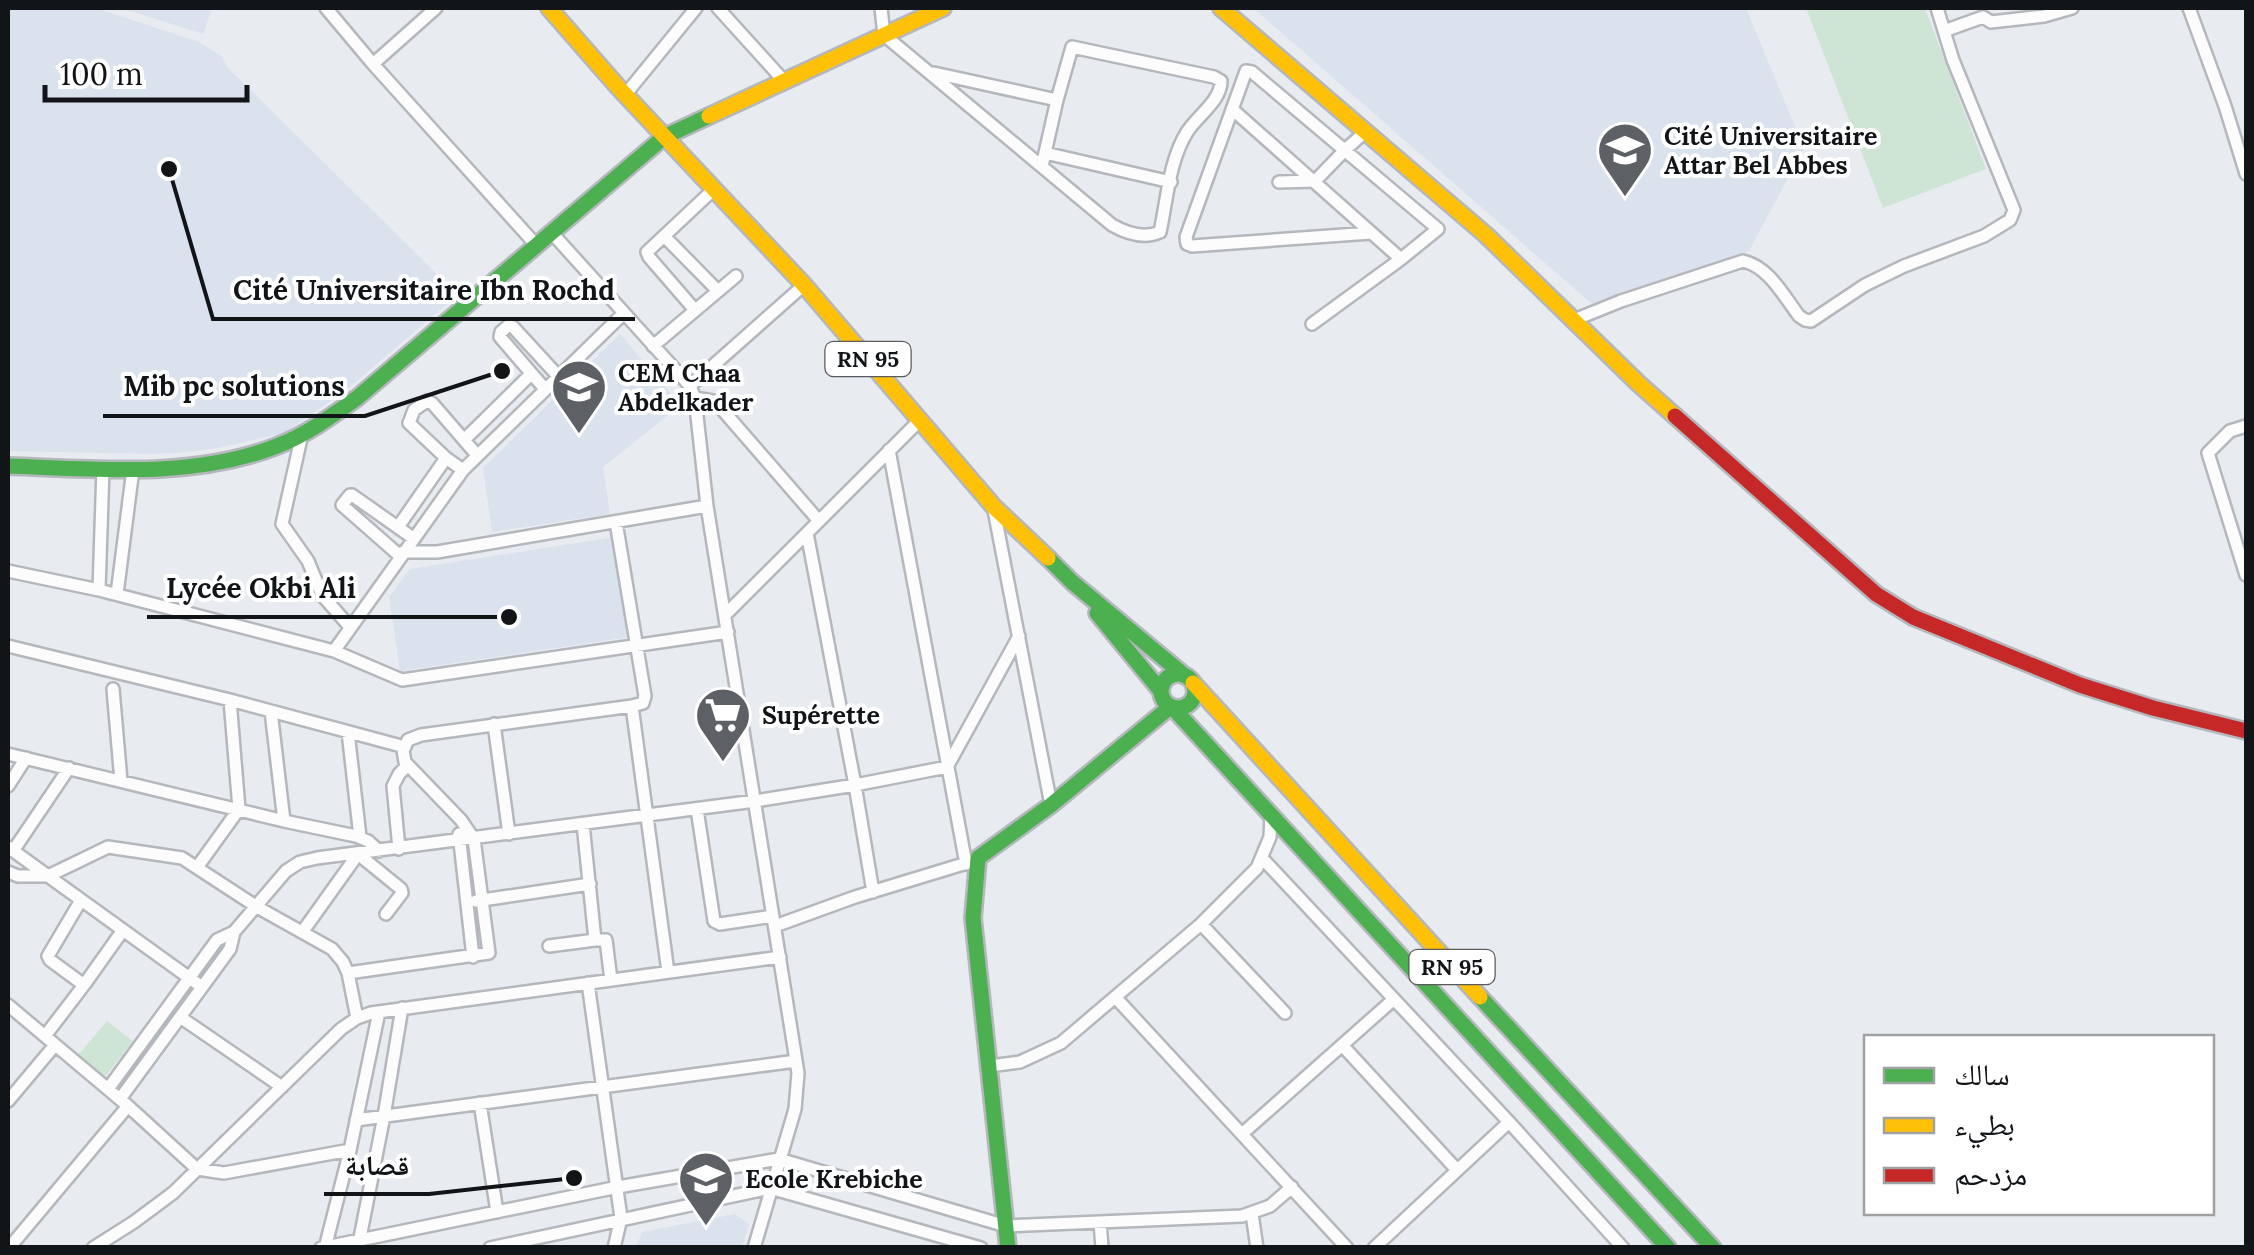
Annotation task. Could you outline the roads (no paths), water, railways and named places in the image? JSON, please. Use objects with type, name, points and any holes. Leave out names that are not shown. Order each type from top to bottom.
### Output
[{"type":"main road","points":[[549,8],[664,137]]},
{"type":"main road","points":[[8,466],[176,467],[276,447],[357,398],[664,137],[943,8]]},
{"type":"main road","points":[[1221,8],[1486,235],[1720,458],[1899,610],[2080,685],[2153,708],[2242,728]]},
{"type":"main road","name":"RN 95","points":[[664,137],[804,285],[994,507],[1072,582],[1189,680],[1713,1248]]},
{"type":"main road","name":"RN 95","points":[[1072,582],[1166,700],[1668,1248]]},
{"type":"main road","points":[[1008,1248],[973,918],[972,861],[1051,805],[1133,739],[1166,700],[1164,680],[1180,674],[1189,680],[1195,694],[1190,704],[1184,708],[1166,700]]},
{"type":"street","points":[[326,8],[537,246]]},
{"type":"street","points":[[373,64],[436,8]]},
{"type":"street","points":[[625,95],[696,8]]},
{"type":"street","points":[[718,8],[784,81]]},
{"type":"street","points":[[881,8],[884,35],[1044,160],[1112,225],[1132,234],[1160,232],[1180,143],[1221,90],[1221,81],[1075,46],[1070,50],[1044,160]]},
{"type":"street","points":[[1574,320],[1621,300],[1743,261],[1768,275],[1798,316],[1811,321],[1865,285],[1984,236],[2010,220],[2014,210],[1953,60],[1937,8]]},
{"type":"street","points":[[1944,30],[1983,17],[1991,22],[2044,16],[2072,8]]},
{"type":"street","points":[[2189,8],[2246,174]]},
{"type":"street","points":[[1312,324],[1437,232],[1438,227],[1251,71],[1244,74],[1186,236],[1187,244],[1371,233]]},
{"type":"street","points":[[930,72],[1057,100]]},
{"type":"street","points":[[1232,109],[1401,259]]},
{"type":"street","points":[[1279,182],[1315,181],[1365,132]]},
{"type":"street","points":[[1044,160],[1170,182]]},
{"type":"street","points":[[694,309],[648,256],[649,250],[713,190]]},
{"type":"street","points":[[552,233],[692,392],[720,407],[818,522]]},
{"type":"street","points":[[664,236],[718,290]]},
{"type":"street","points":[[653,346],[736,276]]},
{"type":"street","points":[[692,392],[804,285]]},
{"type":"street","points":[[334,651],[463,470],[624,313]]},
{"type":"street","points":[[544,390],[500,333],[512,327],[558,376]]},
{"type":"street","points":[[464,440],[531,374]]},
{"type":"street","points":[[692,392],[798,1082],[795,1110],[754,1248]]},
{"type":"street","points":[[463,470],[409,423],[414,410],[430,401],[478,456]]},
{"type":"street","points":[[725,615],[920,420]]},
{"type":"street","points":[[2245,568],[2208,453],[2230,431],[2246,426]]},
{"type":"street","points":[[302,434],[282,524],[308,561],[322,595],[350,627]]},
{"type":"street","points":[[697,809],[716,923],[720,924],[774,921],[972,861],[947,767],[890,450]]},
{"type":"street","points":[[398,528],[446,458]]},
{"type":"street","points":[[100,590],[103,468]]},
{"type":"street","points":[[117,594],[133,469]]},
{"type":"street","points":[[413,538],[352,495],[342,506],[402,554],[437,552],[707,506]]},
{"type":"street","points":[[994,507],[1051,805]]},
{"type":"street","points":[[348,974],[490,954],[474,838],[408,765],[404,746],[408,740],[632,706],[645,700],[616,522]]},
{"type":"street","points":[[807,533],[873,892]]},
{"type":"street","points":[[8,571],[117,594],[334,651],[394,678],[412,680],[728,632]]},
{"type":"street","points":[[947,767],[1018,636]]},
{"type":"street","points":[[8,646],[404,746]]},
{"type":"street","points":[[113,689],[121,781]]},
{"type":"street","points":[[198,866],[240,809],[230,700]]},
{"type":"street","points":[[632,706],[668,972]]},
{"type":"street","points":[[272,712],[284,821]]},
{"type":"street","points":[[494,724],[509,834]]},
{"type":"street","points":[[348,732],[360,838]]},
{"type":"street","points":[[8,754],[368,840],[379,851]]},
{"type":"street","points":[[8,786],[26,758]]},
{"type":"street","points":[[399,848],[393,786],[408,765]]},
{"type":"street","points":[[108,1089],[216,940],[234,932],[286,872],[300,862],[755,801],[947,767]]},
{"type":"street","points":[[69,768],[10,849],[202,987]]},
{"type":"street","points":[[990,1066],[1020,1062],[1048,1051],[1201,924],[1250,876],[1262,858],[1270,837],[1271,814]]},
{"type":"street","points":[[461,820],[458,841],[473,956]]},
{"type":"street","points":[[583,824],[595,940]]},
{"type":"street","points":[[8,872],[48,876],[108,847],[174,856],[198,866],[256,907],[332,949],[348,974],[357,1018]]},
{"type":"street","points":[[358,854],[402,889],[386,914]]},
{"type":"street","points":[[302,931],[358,854]]},
{"type":"street","points":[[1262,858],[1509,1122],[1614,1245]]},
{"type":"street","points":[[466,903],[590,884]]},
{"type":"street","points":[[81,900],[48,958],[84,985]]},
{"type":"street","points":[[1201,924],[1285,1013]]},
{"type":"street","points":[[8,1101],[124,930]]},
{"type":"street","points":[[9,1248],[124,1102],[158,1046],[230,948],[234,932]]},
{"type":"street","points":[[549,946],[606,940],[611,980]]},
{"type":"street","points":[[93,1248],[173,1193],[341,1029],[357,1018],[402,1008],[780,957]]},
{"type":"street","points":[[588,983],[622,1218],[614,1248]]},
{"type":"street","points":[[1116,998],[1347,1248]]},
{"type":"street","points":[[1243,1133],[1394,998]]},
{"type":"street","points":[[8,1004],[198,1169],[224,1172],[350,1150]]},
{"type":"street","points":[[359,1243],[402,1008]]},
{"type":"street","points":[[379,1012],[350,1150],[324,1247],[359,1243],[618,1186],[779,1159],[1006,1226],[1232,1217],[1252,1214],[1292,1187]]},
{"type":"street","points":[[180,1017],[282,1087]]},
{"type":"street","points":[[146,1037],[158,1046]]},
{"type":"street","points":[[1342,1045],[1457,1170]]},
{"type":"street","points":[[356,1120],[796,1061]]},
{"type":"street","points":[[480,1103],[497,1212]]},
{"type":"street","points":[[1374,1248],[1509,1122]]},
{"type":"street","points":[[490,1248],[770,1188],[981,1248]]},
{"type":"street","points":[[1252,1214],[1257,1248]]},
{"type":"street","points":[[1100,1222],[1102,1248]]},
{"type":"place","name":"Cité Universitaire Ibn Rochd","points":[[169,169]]},
{"type":"place","name":"Cité Universitaire Attar Bel Abbes","points":[[1625,199]]},
{"type":"place","name":"Mib pc solutions","points":[[502,371]]},
{"type":"place","name":"CEM Chaa Abdelkader","points":[[579,436]]},
{"type":"place","name":"Lycée Okbi Ali","points":[[509,617]]},
{"type":"place","name":"Supérette","points":[[723,764]]},
{"type":"place","name":"قصابة","points":[[574,1178]]},
{"type":"place","name":"Ecole Krebiche","points":[[706,1228]]}]
